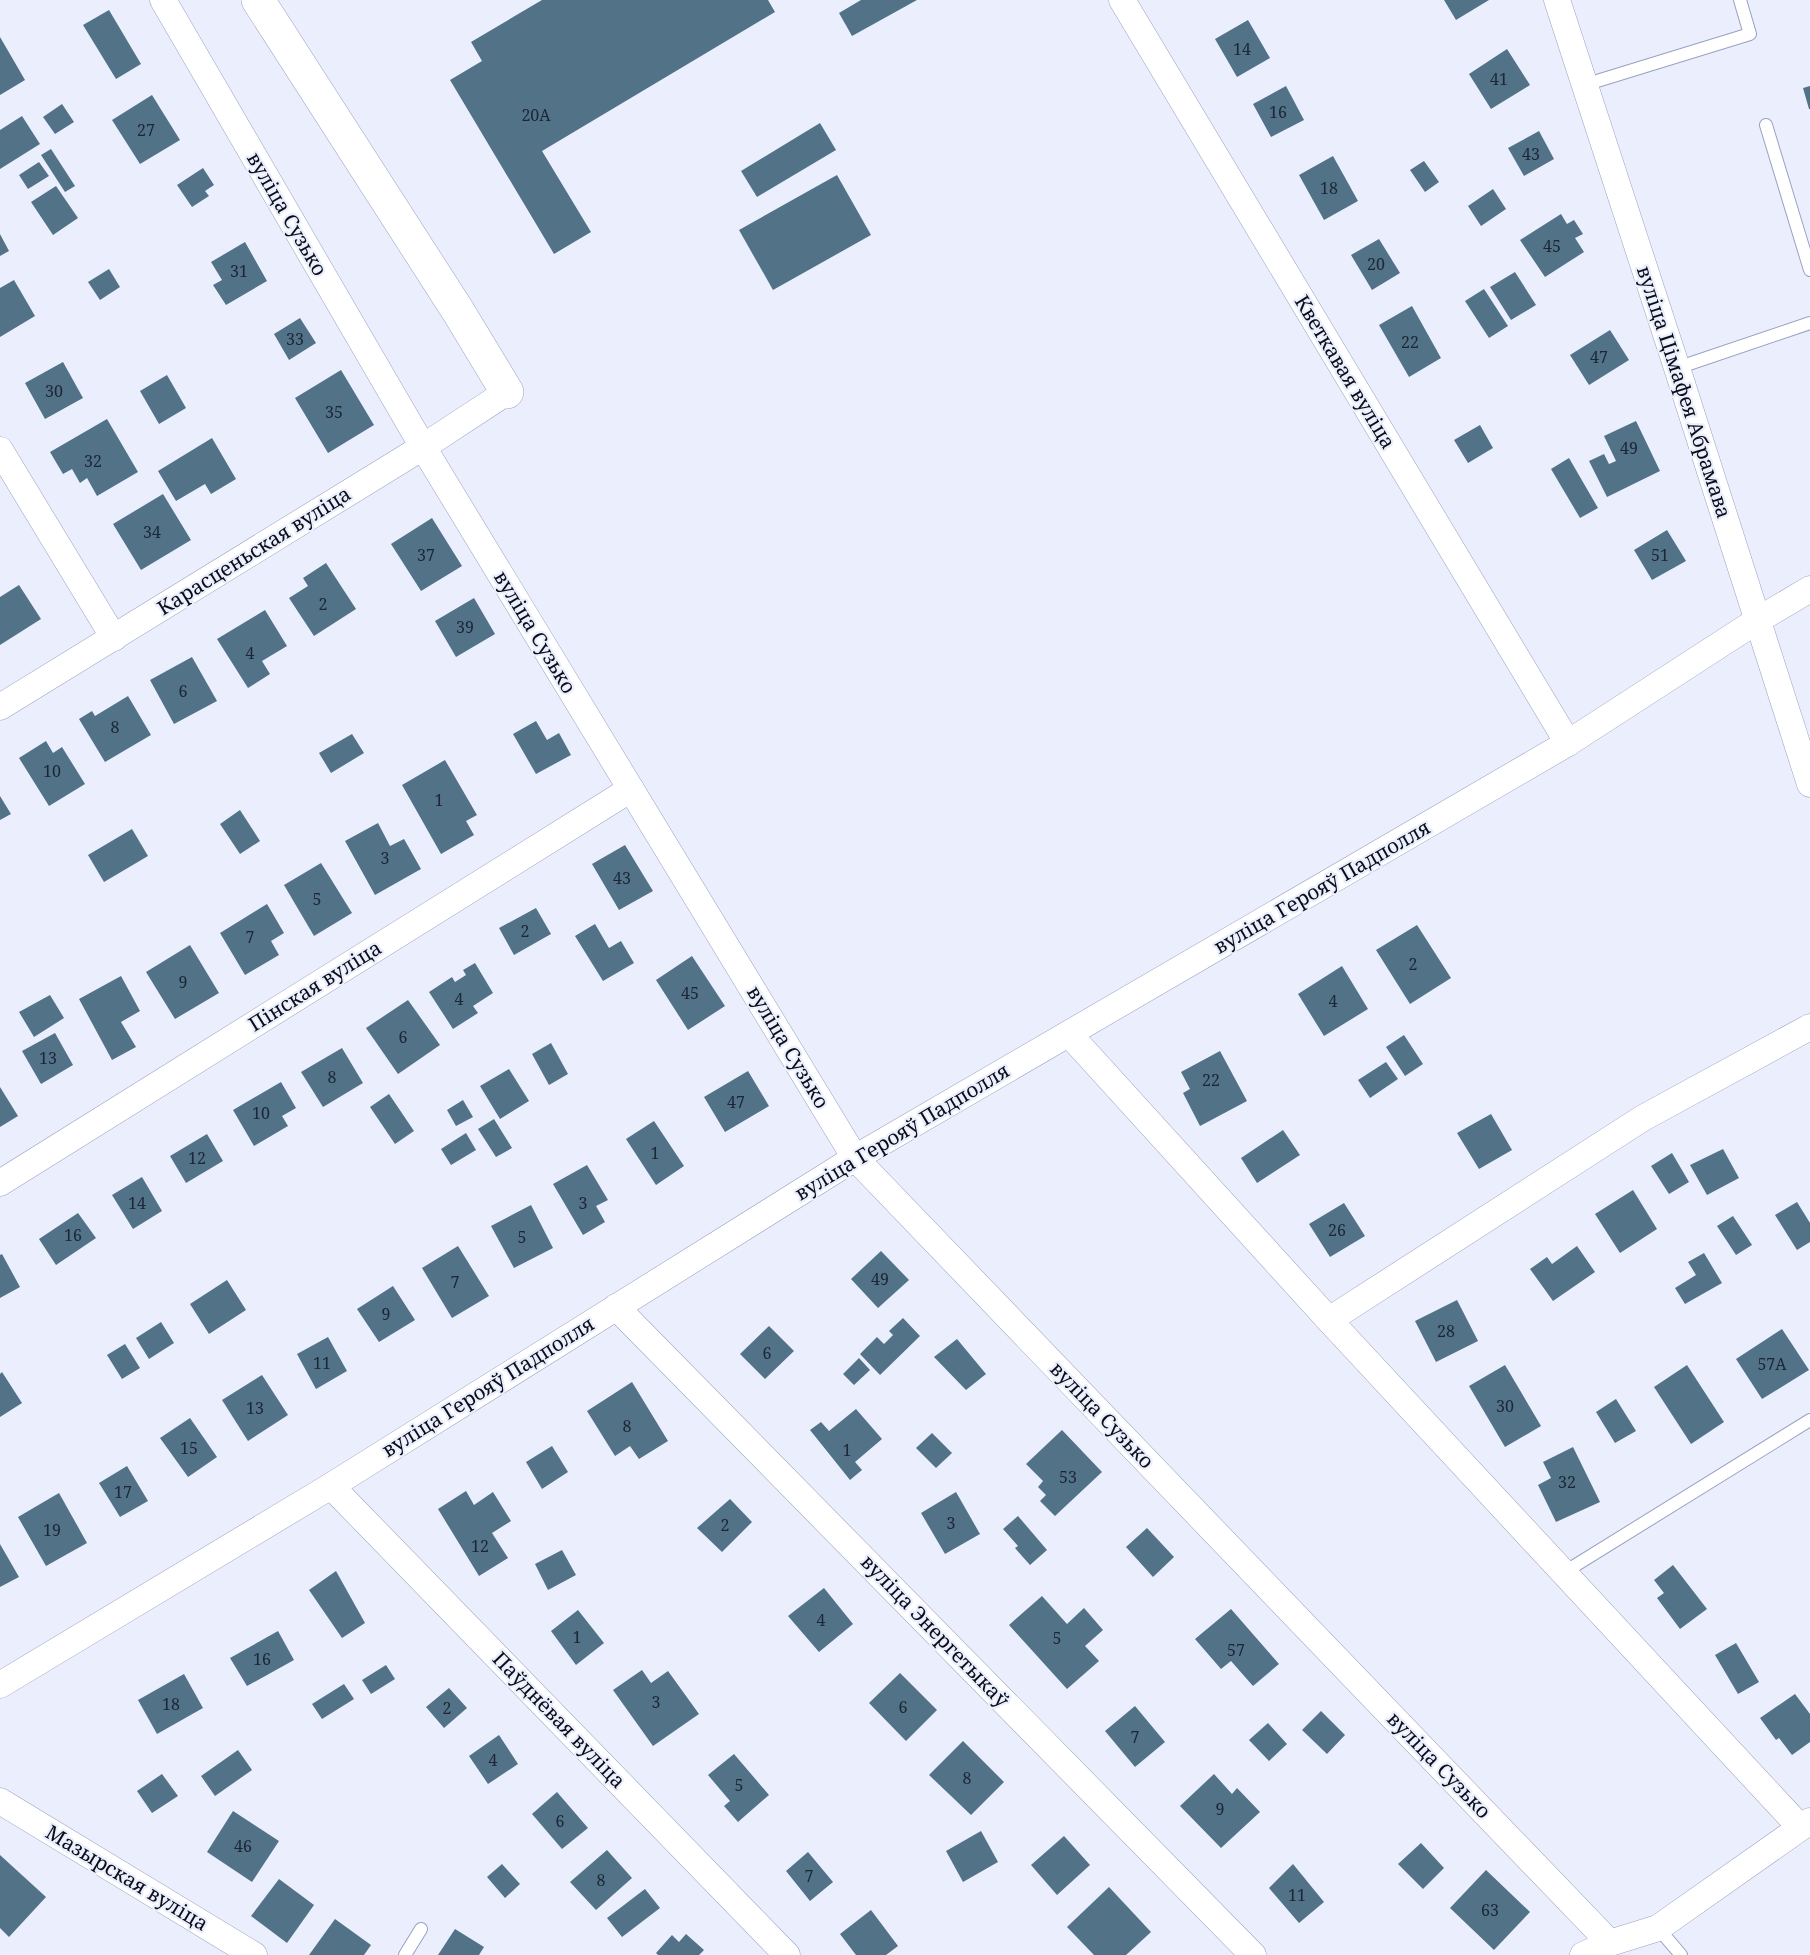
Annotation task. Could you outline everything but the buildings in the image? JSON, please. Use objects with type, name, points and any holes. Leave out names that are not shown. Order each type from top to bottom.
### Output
[{"type":"street","name":"вуліца Сузько","points":[[163,0],[423,447],[855,1158],[1616,1949]]},
{"type":"street","name":"вуліца Цімафея Абрамава","points":[[1557,0],[1758,620],[1805,755],[1810,784]]},
{"type":"street","name":"Кветкавая вуліца","points":[[1127,2],[1568,743]]},
{"type":"street","points":[[266,3],[507,392]]},
{"type":"street","name":"Карасценьская вуліца","points":[[0,707],[423,447],[507,392]]},
{"type":"street","points":[[0,450],[114,638]]},
{"type":"street","name":"вуліца Герояў Падполля","points":[[0,1685],[331,1486],[855,1158],[1568,743],[1810,589]]},
{"type":"street","name":"Пінская вуліца","points":[[0,1183],[631,789]]},
{"type":"street","points":[[1329,1320],[1643,1118],[1810,1027]]},
{"type":"street","points":[[1069,1034],[1563,1573],[1805,1824],[1658,1928],[1616,1949],[1583,1955]]},
{"type":"street","name":"вуліца Энергетыкаў","points":[[616,1307],[1253,1955]]},
{"type":"street","name":"Паўднёвая вуліца","points":[[331,1486],[787,1955]]},
{"type":"street","name":"Мазырская вуліца","points":[[0,1801],[254,1955]]},
{"type":"lane","points":[[1584,85],[1750,34],[1740,0]]},
{"type":"lane","points":[[1766,124],[1810,270]]},
{"type":"lane","points":[[1677,368],[1810,323]]},
{"type":"lane","points":[[1563,1573],[1810,1419]]},
{"type":"lane","points":[[1658,1928],[1681,1955]]},
{"type":"lane","points":[[405,1955],[421,1929]]}]
